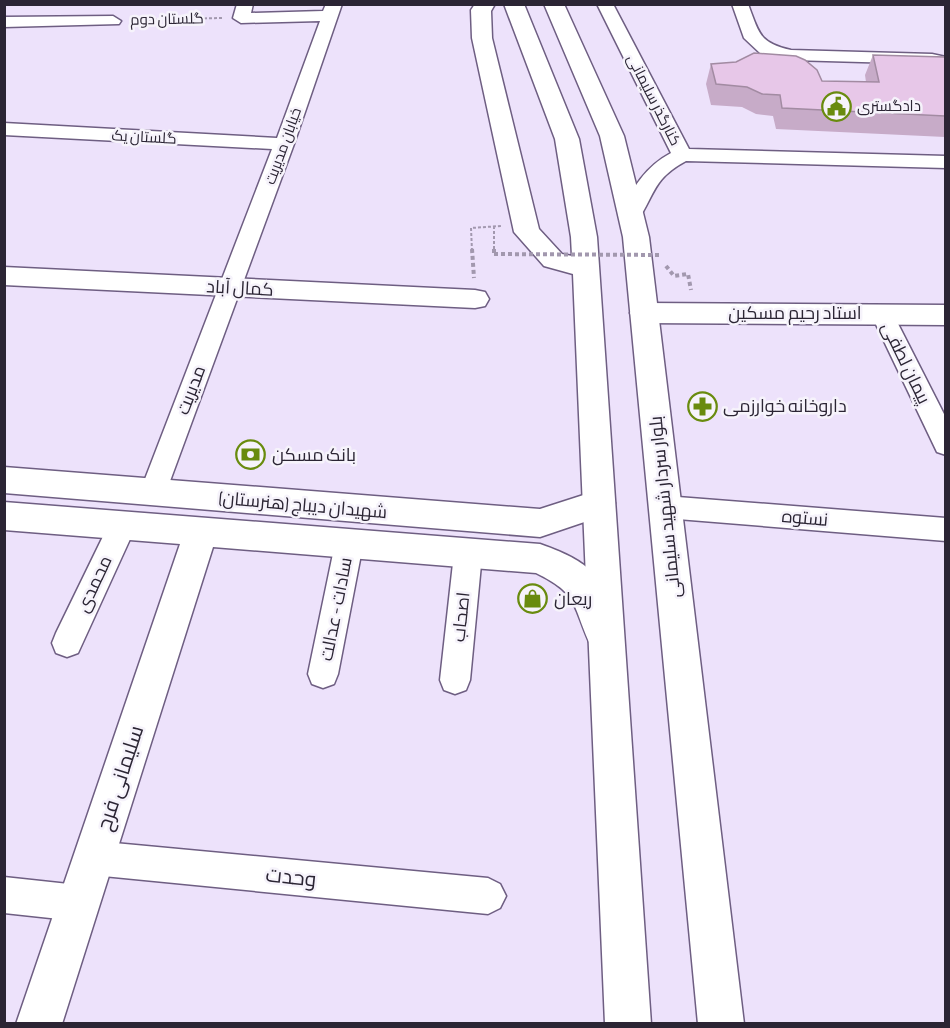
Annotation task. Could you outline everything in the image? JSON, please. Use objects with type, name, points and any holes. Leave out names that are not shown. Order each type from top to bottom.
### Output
[{"type":"main road","points":[[486,4],[481,10],[482,38],[527,232],[553,260],[586,269]]},
{"type":"main road","points":[[514,4],[567,139],[584,237],[628,1023]]},
{"type":"main road","name":"بلوار سردار شهید سلیمانی","points":[[554,4],[612,136],[636,237],[720,1023]]},
{"type":"main road","points":[[534,55],[559,59],[574,50]]},
{"type":"main road","points":[[555,109],[567,96],[579,92],[595,96]]},
{"type":"main road","name":"کمال آباد","points":[[4,276],[475,299]]},
{"type":"main road","name":"استاد رحیم مسکین","points":[[644,313],[945,315]]},
{"type":"main road","name":"شهیدان دیباج (هنرستان)","points":[[4,480],[540,524],[599,503]]},
{"type":"main road","name":"شهیدان دیباج (هنرستان)","points":[[4,516],[540,559]]},
{"type":"main road","points":[[540,524],[549,533],[551,539],[550,547],[540,559],[572,574],[586,589],[605,638]]},
{"type":"main road","name":"سلیمانی فرح","points":[[39,1023],[201,532]]},
{"type":"street","name":"کنارگذر سلیمانی","points":[[605,4],[682,155],[652,174],[640,192],[631,215]]},
{"type":"street","points":[[740,4],[752,38],[767,50],[791,55],[932,59],[945,62]]},
{"type":"street","points":[[243,11],[332,10]]},
{"type":"street","name":"خیابان مدیریت","points":[[230,288],[332,10]]},
{"type":"street","name":"گلستان دوم","points":[[4,22],[113,21]]},
{"type":"street","name":"گلستان یک","points":[[4,129],[284,144]]},
{"type":"street","points":[[682,155],[945,162]]},
{"type":"street","name":"مدیریت","points":[[153,492],[230,288]]},
{"type":"street","name":"پیمان لطفی","points":[[882,314],[945,445]]},
{"type":"street","name":"نستوه","points":[[665,507],[945,530]]},
{"type":"street","name":"محمدی","points":[[67,643],[122,525]]},
{"type":"street","name":"سادات - عدالت","points":[[323,674],[349,544]]},
{"type":"street","name":"اصحاب","points":[[454,680],[468,554]]},
{"type":"street","name":"وحدت","points":[[93,858],[488,896]]},
{"type":"street","points":[[4,895],[78,903]]},
{"type":"path","name":"گلستان دوم","points":[[113,21],[243,11]]},
{"type":"path","points":[[494,226],[494,254],[659,255]]},
{"type":"path","points":[[475,299],[471,228],[525,226]]},
{"type":"building","points":[[754,53],[796,56],[817,70],[822,81],[879,82],[873,55],[945,57],[945,116],[782,108],[780,95],[762,94],[747,87],[716,84],[711,64],[736,62]]},
{"type":"place","name":"دادگستری","points":[[836,106]]},
{"type":"place","name":"داروخانه خوارزمی","points":[[702,406]]},
{"type":"place","name":"بانک مسکن","points":[[251,455]]},
{"type":"place","name":"ریعان","points":[[533,599]]}]
